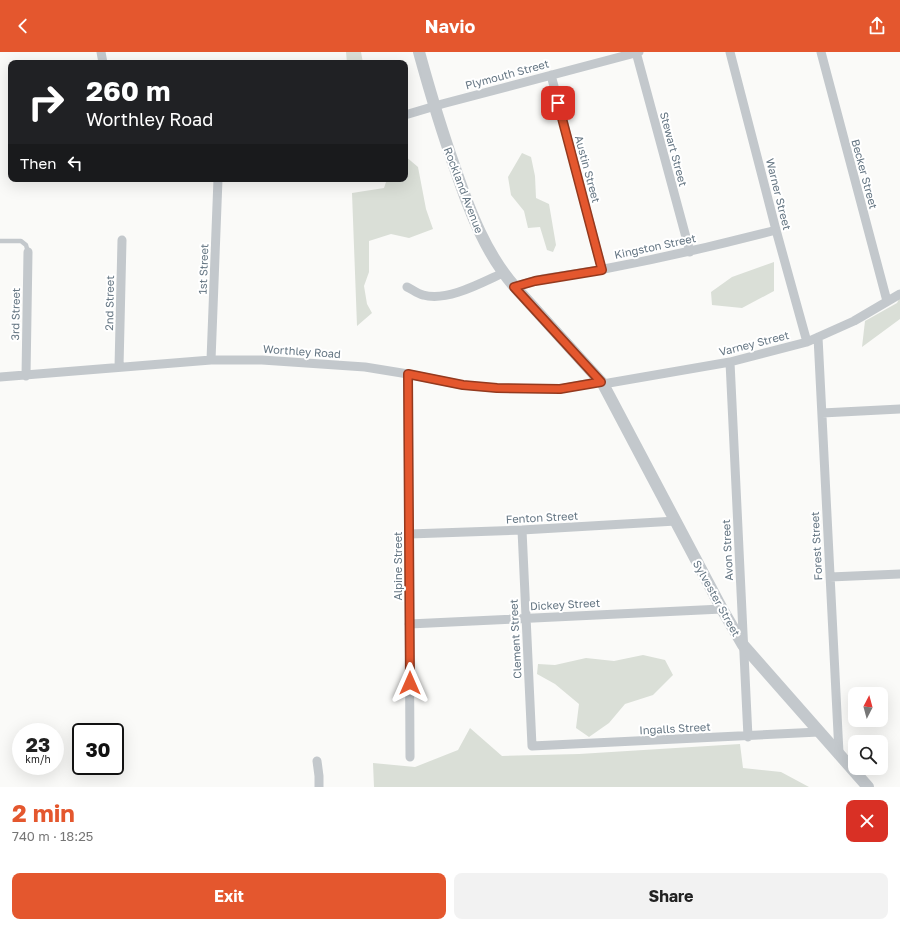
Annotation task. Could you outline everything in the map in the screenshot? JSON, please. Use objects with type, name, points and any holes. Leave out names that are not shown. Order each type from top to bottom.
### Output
[{"type":"street","name":"Rockland Avenue","points":[[419,52],[435,107],[468,205],[490,254],[514,287],[602,383]]},
{"type":"street","name":"Plymouth Street","points":[[408,115],[637,52]]},
{"type":"street","name":"Stewart Street","points":[[637,52],[690,252]]},
{"type":"street","name":"Warner Street","points":[[730,52],[776,230],[807,342]]},
{"type":"street","name":"Becker Street","points":[[821,52],[887,301]]},
{"type":"street","name":"Austin Street","points":[[551,75],[602,270]]},
{"type":"street","name":"1st Street","points":[[211,360],[218,182]]},
{"type":"street","name":"Kingston Street","points":[[514,287],[538,280],[602,270],[690,252],[776,230]]},
{"type":"street","name":"2nd Street","points":[[119,367],[122,240]]},
{"type":"street","name":"3rd Street","points":[[26,376],[28,252]]},
{"type":"street","points":[[407,286],[422,295],[433,297],[443,296],[479,284],[503,273]]},
{"type":"street","name":"Varney Street","points":[[602,383],[730,362],[807,342],[854,322],[900,294]]},
{"type":"street","name":"Forest Street","points":[[818,337],[839,753]]},
{"type":"street","name":"Worthley Road","points":[[0,377],[211,360],[262,360],[365,368],[408,374],[463,385],[497,388],[560,389],[602,383]]},
{"type":"street","name":"Avon Street","points":[[730,362],[748,736]]},
{"type":"street","name":"Alpine Street","points":[[408,374],[410,757]]},
{"type":"street","name":"Sylvester Street","points":[[602,383],[722,609],[743,645],[868,787]]},
{"type":"street","points":[[822,413],[900,409]]},
{"type":"street","name":"Fenton Street","points":[[409,534],[522,530],[676,521]]},
{"type":"street","name":"Clement Street","points":[[522,530],[532,746]]},
{"type":"street","points":[[830,577],[900,574]]},
{"type":"street","name":"Dickey Street","points":[[409,624],[722,609]]},
{"type":"street","name":"Ingalls Street","points":[[532,746],[819,732]]},
{"type":"street","points":[[317,761],[319,787]]},
{"type":"lane","points":[[0,241],[21,241],[26,245],[28,252]]},
{"type":"shaded area","points":[[346,52],[361,52],[362,60],[347,60]]},
{"type":"shaded area","points":[[522,153],[531,157],[535,176],[536,198],[549,204],[556,245],[553,252],[547,250],[540,227],[528,228],[524,211],[511,195],[508,177]]},
{"type":"shaded area","points":[[408,159],[418,167],[426,209],[433,229],[409,238],[391,234],[369,241],[369,272],[364,286],[367,304],[372,313],[357,326],[352,193],[384,188],[386,182],[408,182]]},
{"type":"shaded area","points":[[774,262],[774,291],[742,308],[712,305],[711,292],[732,277]]},
{"type":"shaded area","points":[[900,297],[900,319],[862,347],[865,321],[897,303]]},
{"type":"shaded area","points":[[643,655],[665,660],[673,675],[653,695],[625,704],[609,723],[589,737],[576,728],[579,704],[555,684],[537,674],[538,664],[555,665],[586,658],[614,661]]},
{"type":"shaded area","points":[[470,728],[502,756],[579,754],[740,744],[743,768],[781,772],[809,787],[374,787],[373,763],[415,767],[458,750]]},
{"type":"route","points":[[410,683],[408,374],[463,385],[497,388],[560,389],[601,382],[514,287],[545,279],[602,270],[558,103]]}]
